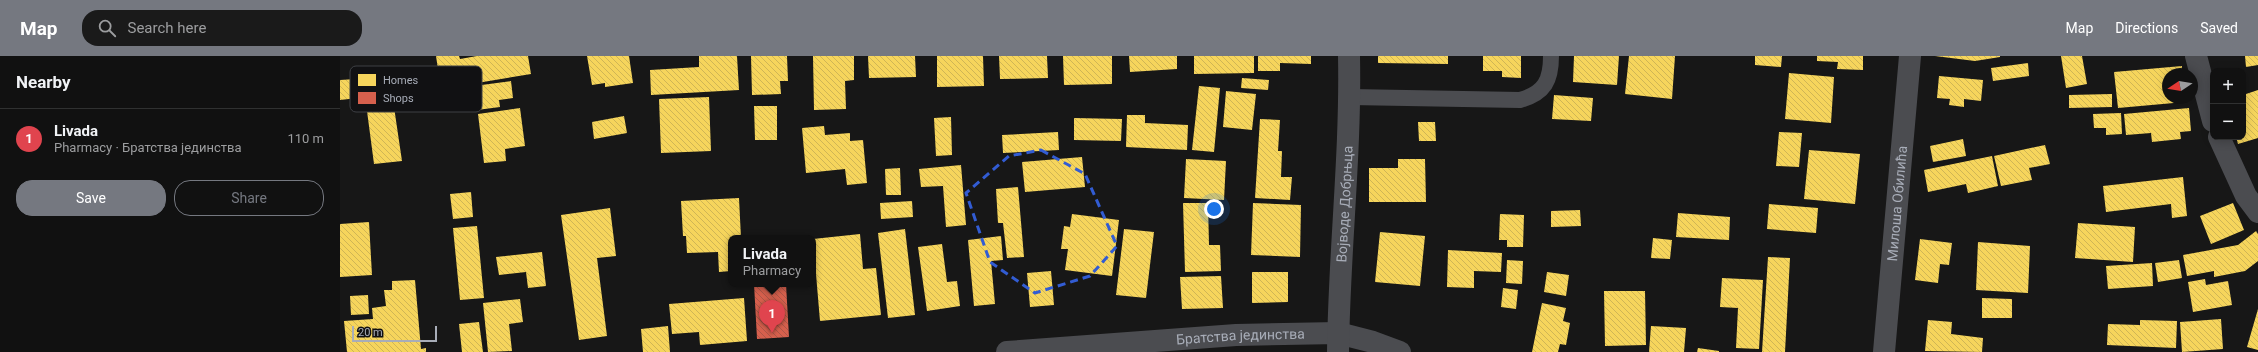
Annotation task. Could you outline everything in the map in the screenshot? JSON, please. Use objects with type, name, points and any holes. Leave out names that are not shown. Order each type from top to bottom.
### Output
[{"type":"street","name":"Војводе Добрњца","points":[[1338,343],[1350,97],[1349,56]]},
{"type":"street","name":"Милоша Обилића","points":[[1884,352],[1910,56]]},
{"type":"street","points":[[2196,56],[2210,110]]},
{"type":"street","points":[[2220,140],[2246,196],[2258,212]]},
{"type":"street","name":"Братства јединства","points":[[1007,352],[1236,335],[1338,343],[1373,342],[1400,352]]},
{"type":"lane","points":[[1350,97],[1520,100],[1537,94],[1546,84],[1551,73],[1551,56]]},
{"type":"highlighted area","points":[[1041,150],[1085,174],[1117,246],[1090,276],[1035,293],[990,262],[966,193],[1009,156]]},
{"type":"building: Homes","points":[[436,56],[459,56],[460,59],[477,56],[528,56],[531,74],[482,82],[482,66],[438,66]]},
{"type":"building: Homes","points":[[587,56],[629,56],[633,83],[605,87],[605,83],[592,85]]},
{"type":"building: Homes","points":[[699,56],[737,56],[739,90],[651,95],[650,70],[699,67]]},
{"type":"building: Homes","points":[[751,56],[787,56],[788,81],[780,81],[781,94],[752,95]]},
{"type":"building: Homes","points":[[813,56],[854,56],[854,80],[845,81],[846,109],[814,110]]},
{"type":"building: Homes","points":[[868,56],[915,56],[916,77],[869,78]]},
{"type":"building: Homes","points":[[937,56],[983,56],[984,86],[937,87]]},
{"type":"building: Homes","points":[[999,56],[1047,56],[1048,78],[1000,79]]},
{"type":"building: Homes","points":[[1063,56],[1112,56],[1112,84],[1064,85]]},
{"type":"building: Homes","points":[[1129,56],[1177,56],[1177,69],[1130,72]]},
{"type":"building: Homes","points":[[1194,56],[1254,56],[1254,73],[1194,74]]},
{"type":"building: Homes","points":[[1258,56],[1311,56],[1311,64],[1280,63],[1280,71],[1258,71]]},
{"type":"building: Homes","points":[[1378,56],[1448,56],[1448,64],[1378,63]]},
{"type":"building: Homes","points":[[1483,56],[1521,56],[1521,78],[1502,77],[1502,71],[1483,71]]},
{"type":"building: Homes","points":[[1574,56],[1619,56],[1617,85],[1573,82]]},
{"type":"building: Homes","points":[[1629,56],[1675,56],[1672,99],[1625,94]]},
{"type":"building: Homes","points":[[1755,56],[1782,56],[1781,67],[1755,65]]},
{"type":"building: Homes","points":[[1817,56],[1863,56],[1863,70],[1837,69],[1838,62],[1817,61]]},
{"type":"building: Homes","points":[[1935,56],[2000,56],[2000,57],[1975,61]]},
{"type":"building: Homes","points":[[2061,56],[2082,56],[2087,84],[2066,88]]},
{"type":"building: Homes","points":[[2245,56],[2258,56],[2258,65],[2246,67]]},
{"type":"building: Homes","points":[[2028,63],[2029,76],[1993,81],[1991,68]]},
{"type":"building: Homes","points":[[2182,66],[2182,68],[2162,68],[2163,104],[2118,108],[2114,72]]},
{"type":"building: Homes","points":[[1789,73],[1834,77],[1831,123],[1785,119]]},
{"type":"building: Homes","points":[[1939,76],[1983,80],[1981,101],[1964,99],[1964,107],[1949,105],[1950,99],[1937,98]]},
{"type":"building: Homes","points":[[1242,78],[1269,80],[1268,90],[1241,88]]},
{"type":"building: Homes","points":[[350,79],[350,99],[340,100],[340,80]]},
{"type":"building: Homes","points":[[511,81],[513,98],[499,100],[500,107],[482,109],[482,85]]},
{"type":"building: Homes","points":[[1199,86],[1220,88],[1214,152],[1192,150]]},
{"type":"building: Homes","points":[[2258,90],[2258,138],[2238,144],[2237,140],[2246,140],[2246,94]]},
{"type":"building: Homes","points":[[1226,91],[1256,94],[1252,130],[1223,127]]},
{"type":"building: Homes","points":[[2112,94],[2112,107],[2069,108],[2069,95]]},
{"type":"building: Homes","points":[[1554,95],[1593,98],[1591,121],[1552,119]]},
{"type":"building: Homes","points":[[709,97],[711,151],[661,153],[659,99]]},
{"type":"building: Homes","points":[[754,106],[777,106],[777,140],[755,140]]},
{"type":"building: Homes","points":[[520,108],[525,146],[505,149],[506,161],[484,163],[478,114]]},
{"type":"building: Homes","points":[[2189,108],[2191,131],[2180,132],[2181,139],[2152,142],[2151,133],[2126,135],[2124,114]]},
{"type":"building: Homes","points":[[367,112],[395,112],[402,161],[374,164]]},
{"type":"building: Homes","points":[[2121,113],[2122,134],[2106,135],[2106,128],[2094,128],[2093,114]]},
{"type":"building: Homes","points":[[1127,115],[1145,115],[1145,123],[1188,125],[1187,150],[1126,147]]},
{"type":"building: Homes","points":[[624,116],[627,133],[594,139],[592,122]]},
{"type":"building: Homes","points":[[951,117],[952,155],[936,156],[934,118]]},
{"type":"building: Homes","points":[[1074,118],[1122,119],[1121,141],[1074,140]]},
{"type":"building: Homes","points":[[1260,119],[1280,120],[1278,151],[1282,151],[1281,177],[1292,177],[1290,200],[1255,198]]},
{"type":"building: Homes","points":[[1418,122],[1435,122],[1436,141],[1419,141]]},
{"type":"building: Homes","points":[[824,126],[825,135],[850,133],[850,141],[863,140],[867,183],[847,185],[845,169],[806,173],[802,128]]},
{"type":"building: Homes","points":[[1058,132],[1059,150],[1003,153],[1002,135]]},
{"type":"building: Homes","points":[[1779,132],[1802,133],[1799,167],[1776,166]]},
{"type":"building: Homes","points":[[1963,139],[1966,156],[1933,162],[1930,146]]},
{"type":"building: Homes","points":[[2045,145],[2050,164],[2029,168],[2032,180],[2001,186],[1994,156]]},
{"type":"building: Homes","points":[[1809,150],[1860,154],[1855,204],[1804,199]]},
{"type":"building: Homes","points":[[1992,156],[1998,186],[1968,193],[1966,184],[1928,192],[1924,170]]},
{"type":"building: Homes","points":[[1082,157],[1085,187],[1025,192],[1022,162]]},
{"type":"building: Homes","points":[[1186,159],[1226,161],[1224,200],[1184,198]]},
{"type":"building: Homes","points":[[1398,159],[1425,159],[1426,202],[1369,202],[1369,168],[1398,168]]},
{"type":"building: Homes","points":[[961,165],[966,225],[946,227],[943,186],[921,187],[919,169]]},
{"type":"building: Homes","points":[[900,168],[901,195],[886,195],[885,169]]},
{"type":"building: Homes","points":[[2183,177],[2187,216],[2172,218],[2171,204],[2106,212],[2103,186]]},
{"type":"building: Homes","points":[[1018,187],[1024,257],[1007,258],[1003,223],[998,223],[996,189]]},
{"type":"building: Homes","points":[[471,192],[473,217],[453,219],[450,194]]},
{"type":"building: Homes","points":[[739,198],[741,235],[728,235],[728,271],[719,272],[718,252],[687,253],[686,236],[683,236],[681,201]]},
{"type":"building: Homes","points":[[912,201],[913,217],[881,219],[880,203]]},
{"type":"building: Homes","points":[[1183,203],[1208,203],[1209,245],[1220,245],[1221,271],[1185,272]]},
{"type":"building: Homes","points":[[1253,203],[1301,205],[1300,257],[1251,255]]},
{"type":"building: Homes","points":[[2233,203],[2244,230],[2211,244],[2200,216]]},
{"type":"building: Homes","points":[[1769,204],[1818,208],[1816,233],[1767,229]]},
{"type":"building: Homes","points":[[610,208],[616,256],[597,258],[607,336],[579,340],[561,215]]},
{"type":"building: Homes","points":[[1580,210],[1581,226],[1551,227],[1551,211]]},
{"type":"building: Homes","points":[[1678,213],[1730,217],[1729,240],[1676,237]]},
{"type":"building: Homes","points":[[1072,214],[1119,220],[1112,276],[1065,270],[1068,249],[1061,249],[1064,226],[1070,227]]},
{"type":"building: Homes","points":[[1500,214],[1524,215],[1523,247],[1507,247],[1507,240],[1499,240]]},
{"type":"building: Homes","points":[[369,222],[372,275],[340,277],[340,224]]},
{"type":"building: Homes","points":[[2078,223],[2135,227],[2133,262],[2075,258]]},
{"type":"building: Homes","points":[[477,226],[484,298],[460,300],[453,228]]},
{"type":"building: Homes","points":[[905,229],[915,315],[888,318],[878,233]]},
{"type":"building: Homes","points":[[1124,229],[1154,232],[1146,298],[1116,295]]},
{"type":"building: Homes","points":[[2256,231],[2258,234],[2258,261],[2245,271],[2214,277],[2214,271],[2187,276],[2183,255],[2238,245]]},
{"type":"building: Homes","points":[[1380,232],[1425,236],[1420,286],[1375,282]]},
{"type":"building: Homes","points":[[860,234],[863,269],[876,268],[881,315],[820,321],[816,274],[816,239]]},
{"type":"building: Homes","points":[[1001,236],[1003,260],[991,261],[995,304],[974,306],[968,240]]},
{"type":"building: Homes","points":[[1653,238],[1672,240],[1670,259],[1651,258]]},
{"type":"building: Homes","points":[[1920,239],[1952,243],[1949,265],[1940,264],[1938,283],[1915,280]]},
{"type":"building: Homes","points":[[1978,242],[2030,246],[2028,293],[1976,290]]},
{"type":"building: Homes","points":[[942,244],[947,282],[957,281],[960,306],[927,311],[918,247]]},
{"type":"building: Homes","points":[[1448,250],[1502,253],[1501,272],[1474,271],[1474,288],[1447,287]]},
{"type":"building: Homes","points":[[542,252],[546,286],[528,288],[526,272],[499,275],[496,257]]},
{"type":"building: Homes","points":[[1768,257],[1790,258],[1785,352],[1762,352]]},
{"type":"building: Homes","points":[[1507,260],[1523,261],[1522,284],[1506,283]]},
{"type":"building: Homes","points":[[2179,260],[2182,278],[2158,282],[2155,263]]},
{"type":"building: Homes","points":[[2152,263],[2153,286],[2108,289],[2106,266]]},
{"type":"building: Homes","points":[[1051,271],[1054,305],[1030,307],[1027,273]]},
{"type":"building: Homes","points":[[1252,272],[1288,272],[1288,302],[1252,303]]},
{"type":"building: Homes","points":[[1547,272],[1569,275],[1566,296],[1544,292]]},
{"type":"building: Homes","points":[[1221,276],[1223,308],[1182,309],[1180,277]]},
{"type":"building: Homes","points":[[1722,278],[1763,280],[1759,349],[1736,348],[1738,308],[1720,307]]},
{"type":"building: Homes","points":[[2205,279],[2206,285],[2228,281],[2232,305],[2193,312],[2188,282]]},
{"type":"building: Homes","points":[[415,280],[421,349],[426,348],[426,352],[347,352],[344,321],[373,319],[372,308],[386,306],[384,290],[392,290],[392,281]]},
{"type":"building: Homes","points":[[1503,288],[1518,290],[1516,309],[1501,307]]},
{"type":"building: Homes","points":[[1604,291],[1645,291],[1646,345],[1605,346]]},
{"type":"building: Homes","points":[[368,295],[369,314],[351,315],[350,296]]},
{"type":"building: Homes","points":[[744,298],[747,341],[700,345],[699,332],[672,334],[669,304]]},
{"type":"building: Homes","points":[[1982,298],[2012,299],[2012,318],[1982,318]]},
{"type":"building: Homes","points":[[520,299],[523,322],[509,324],[512,351],[488,352],[483,303]]},
{"type":"building: Homes","points":[[1542,303],[1566,308],[1563,321],[1570,323],[1566,345],[1560,344],[1558,352],[1532,352]]},
{"type":"building: Homes","points":[[2258,309],[2258,350],[2247,347]]},
{"type":"building: Homes","points":[[2221,319],[2223,349],[2182,352],[2180,322]]},
{"type":"building: Homes","points":[[1928,320],[1952,322],[1951,334],[1983,338],[1982,352],[1925,351]]},
{"type":"building: Homes","points":[[2140,320],[2177,321],[2176,348],[2107,345],[2108,324],[2140,325]]},
{"type":"building: Homes","points":[[479,322],[483,352],[462,352],[459,324]]},
{"type":"building: Homes","points":[[668,326],[670,352],[643,352],[641,329]]},
{"type":"building: Homes","points":[[1651,326],[1686,328],[1684,352],[1649,352]]},
{"type":"building: Homes","points":[[1698,348],[1719,351],[1719,352],[1697,352]]},
{"type":"building: Shops","points":[[754,287],[786,287],[789,337],[757,339]]},
{"type":"place","name":"Livada","points":[[772,333]]}]
